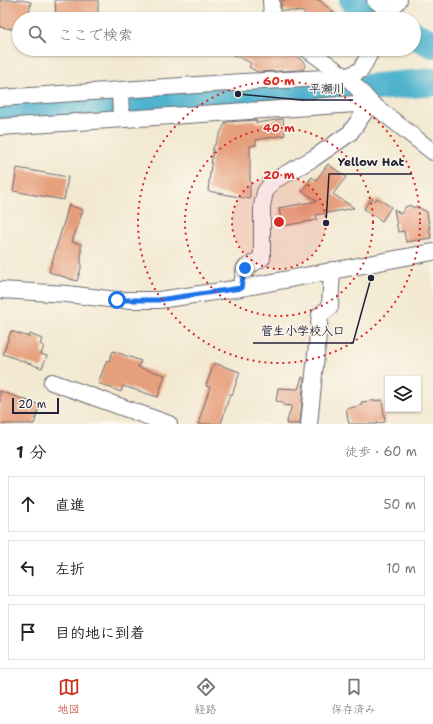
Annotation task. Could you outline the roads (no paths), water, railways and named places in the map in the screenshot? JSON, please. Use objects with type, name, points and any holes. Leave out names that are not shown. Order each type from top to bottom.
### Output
[{"type":"street","points":[[271,0],[272,12]]},
{"type":"street","points":[[375,0],[392,10]]},
{"type":"street","points":[[317,56],[349,79],[369,101],[433,152]]},
{"type":"street","points":[[0,98],[243,82],[349,79],[361,70],[368,56]]},
{"type":"street","points":[[120,90],[121,119]]},
{"type":"street","points":[[0,127],[369,101]]},
{"type":"street","points":[[241,288],[245,268],[262,258],[262,206],[265,192],[273,181],[314,158],[350,133],[369,101]]},
{"type":"street","points":[[0,290],[67,294],[117,300],[158,300],[241,288],[433,252]]},
{"type":"street","points":[[309,424],[320,314],[330,307],[332,270]]},
{"type":"street","points":[[52,382],[169,424]]},
{"type":"waterway","points":[[353,0],[370,12]]},
{"type":"waterway","points":[[421,38],[433,44]]},
{"type":"waterway","points":[[0,111],[238,94],[333,91],[433,82]]},
{"type":"place","name":"平瀬川","points":[[238,94]]},
{"type":"place","name":"Yellow Hat","points":[[326,223]]},
{"type":"place","name":"菅生小学校入口","points":[[371,278]]}]
